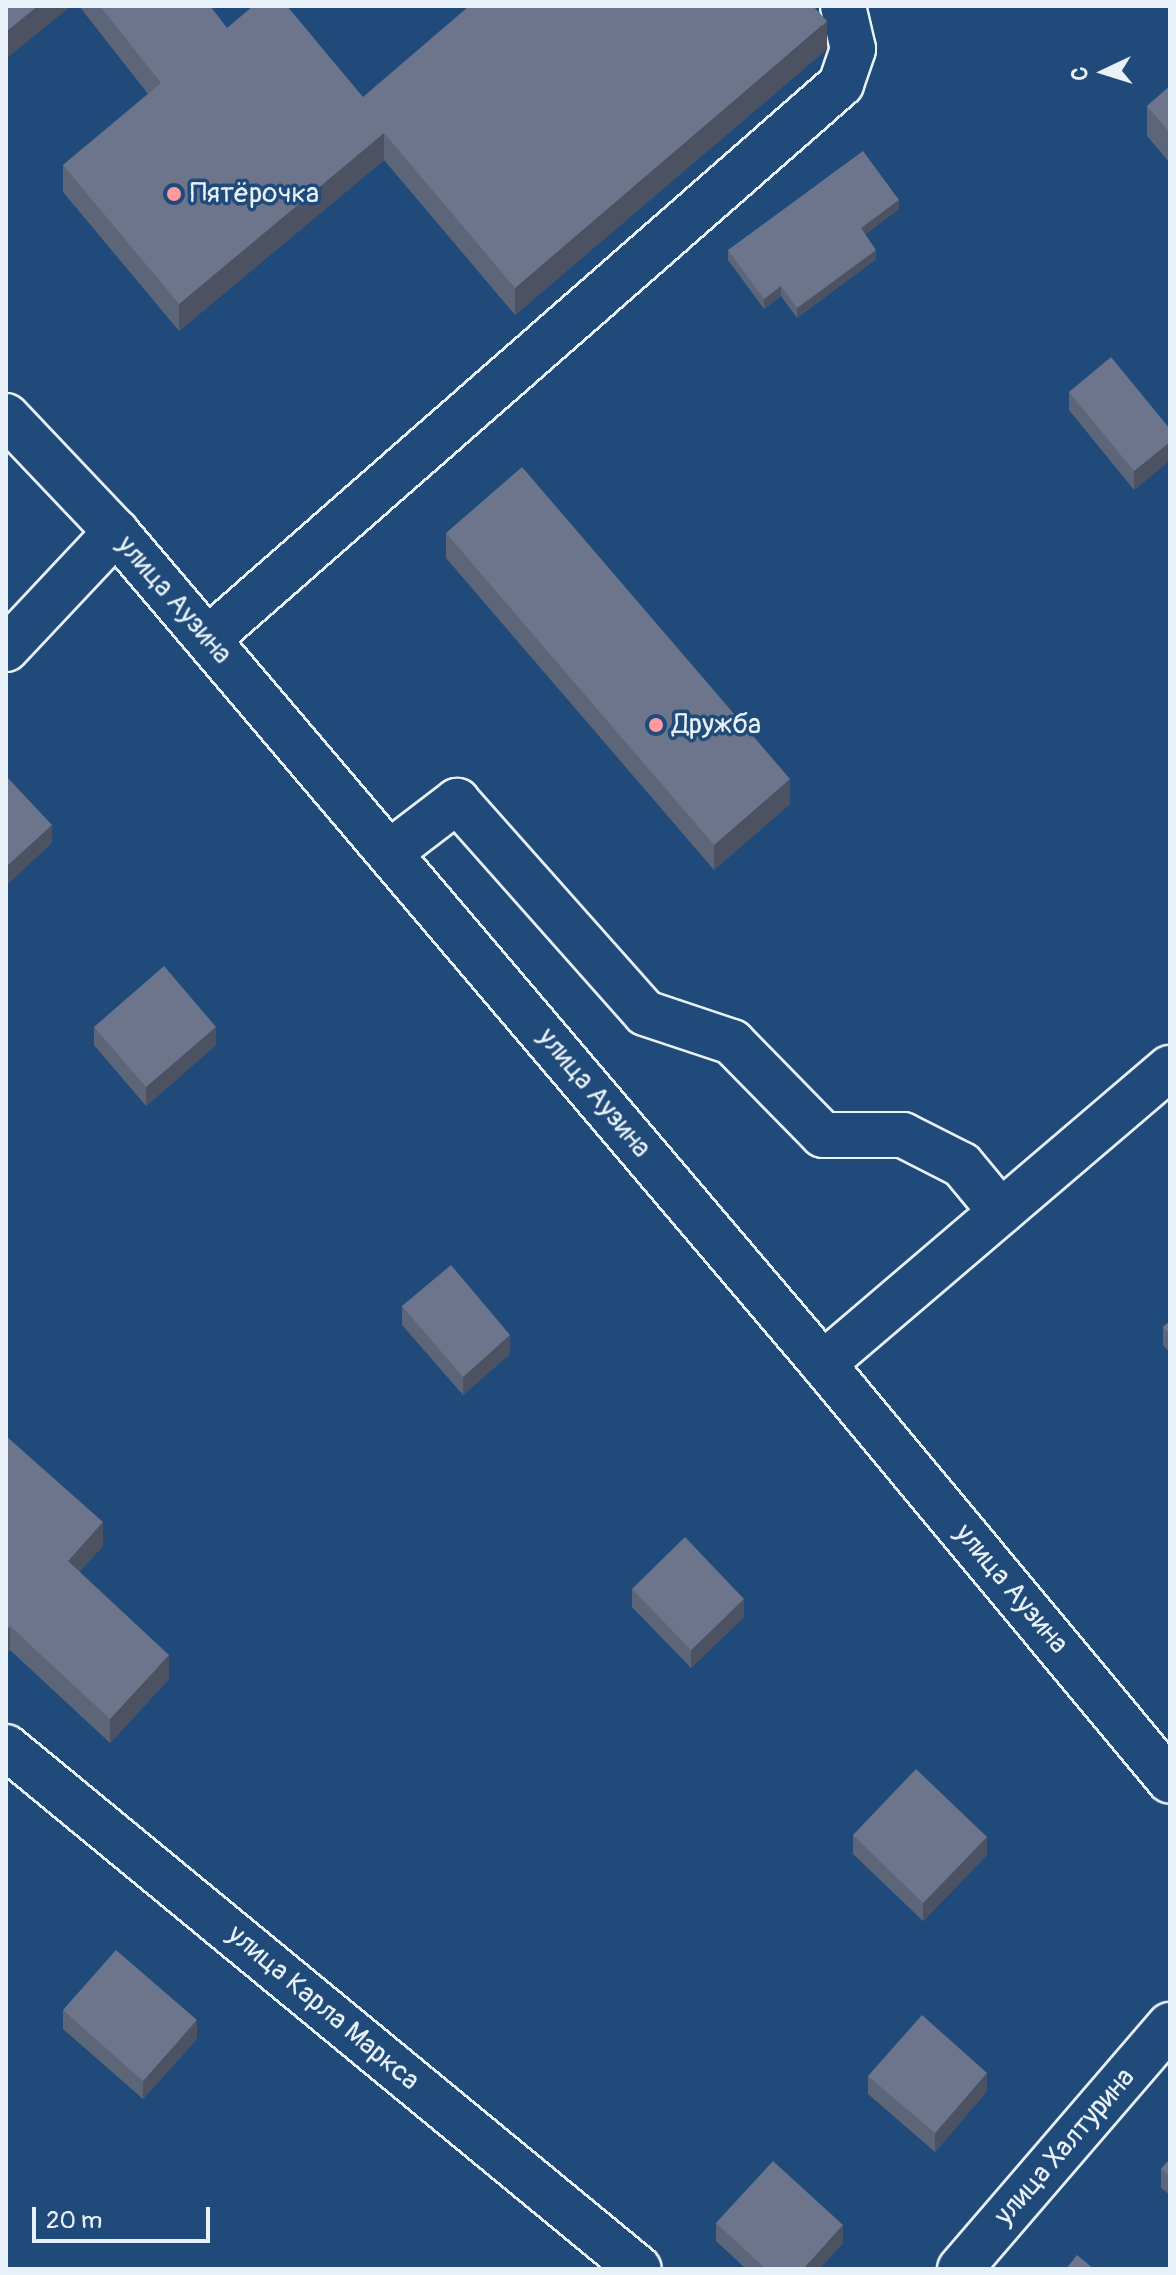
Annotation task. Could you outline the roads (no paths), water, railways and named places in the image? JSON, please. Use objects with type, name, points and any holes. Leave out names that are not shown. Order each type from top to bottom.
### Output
[{"type":"street","points":[[208,639],[841,84],[853,49],[843,6]]},
{"type":"street","name":"улица Аузина","points":[[6,416],[116,532],[208,639],[823,1364],[1170,1781]]},
{"type":"street","points":[[6,649],[116,532]]},
{"type":"street","points":[[389,853],[457,801],[645,1013],[732,1042],[823,1135],[903,1135],[962,1165],[1001,1212]]},
{"type":"street","points":[[823,1364],[1170,1068]]},
{"type":"street","name":"улица Карла Маркса","points":[[6,1747],[639,2269]]},
{"type":"street","name":"улица Халтурина","points":[[960,2269],[1170,2025]]},
{"type":"place","name":"Пятёрочка","points":[[174,194]]},
{"type":"place","name":"Дружба","points":[[656,725]]}]
